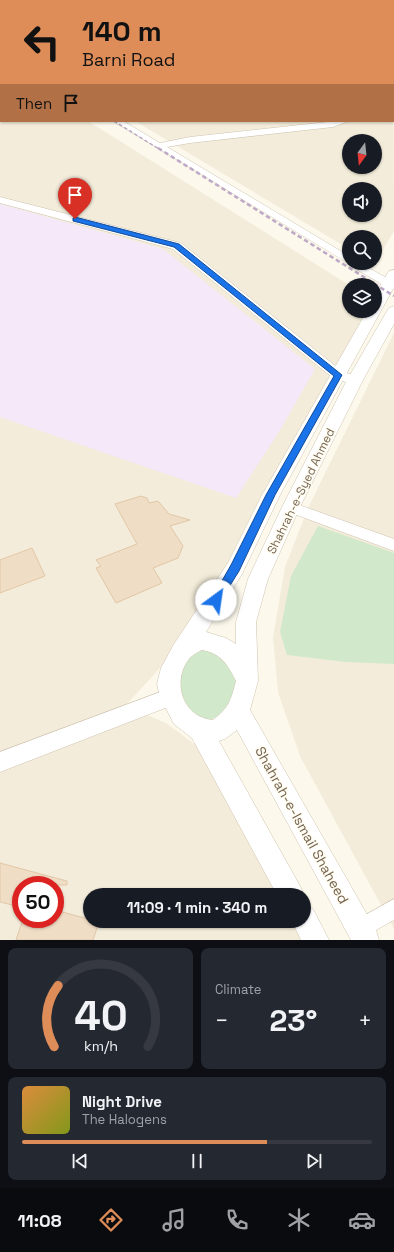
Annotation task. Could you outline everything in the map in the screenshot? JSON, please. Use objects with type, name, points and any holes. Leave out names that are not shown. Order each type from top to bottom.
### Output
[{"type":"main road","name":"Shahrah-e-Syed Ahmed","points":[[382,297],[392,281]]},
{"type":"main road","name":"Shahrah-e-Syed Ahmed","points":[[182,651],[235,568],[271,495],[347,377],[394,311]]},
{"type":"main road","name":"Shahrah-e-Syed Ahmed","points":[[247,681],[246,622],[258,579],[291,507],[371,318]]},
{"type":"main road","points":[[200,730],[217,731],[230,721],[238,710],[245,693],[247,681],[234,656],[225,647],[199,640],[182,651],[172,668],[168,684],[171,697],[182,717],[200,730],[287,888]]},
{"type":"main road","name":"Shahrah-e-Ismail Shaheed","points":[[238,710],[363,934]]},
{"type":"main road","points":[[309,928],[316,940]]},
{"type":"street","points":[[119,122],[342,256]]},
{"type":"street","points":[[159,146],[190,140],[333,125],[342,122]]},
{"type":"street","points":[[0,200],[177,246],[347,377]]},
{"type":"street","points":[[368,270],[392,281]]},
{"type":"street","points":[[291,507],[394,546]]},
{"type":"street","points":[[0,762],[171,697]]},
{"type":"street","points":[[363,934],[394,909]]},
{"type":"shaded area","points":[[0,122],[90,122],[342,281],[342,318],[364,318],[221,602],[125,706],[166,723],[205,752],[277,888],[83,888],[83,928],[299,928],[305,940],[0,940]]},
{"type":"shaded area","points":[[137,122],[393,122],[394,231],[382,251],[382,230],[342,230],[342,245]]},
{"type":"shaded area","points":[[0,204],[163,249],[315,369],[280,430],[236,498],[0,417]]},
{"type":"shaded area","points":[[394,333],[394,929],[300,756],[278,692],[273,637],[285,567],[308,508]]},
{"type":"green space","points":[[318,526],[394,553],[394,664],[346,662],[287,655],[280,632],[291,576]]},
{"type":"green space","points":[[212,646],[236,668],[238,690],[221,715],[212,719],[198,721],[180,702],[178,666],[183,657]]},
{"type":"building","points":[[141,496],[147,498],[149,503],[158,501],[169,514],[190,520],[170,526],[183,546],[178,558],[153,568],[162,583],[116,603],[96,568],[101,566],[96,560],[137,544],[115,504]]},
{"type":"building","points":[[32,548],[45,576],[0,593],[0,560]]},
{"type":"building","points":[[0,863],[48,876],[12,876],[12,905],[0,902]]},
{"type":"building","points":[[64,880],[67,881],[67,885],[64,885]]},
{"type":"building","points":[[64,912],[83,918],[83,928],[97,928],[93,940],[16,940],[20,928],[64,928]]},
{"type":"railway","points":[[116,122],[159,149]]},
{"type":"railway","points":[[158,148],[394,296]]},
{"type":"route","points":[[75,219],[177,246],[338,375],[271,495],[235,568],[216,600]]}]
